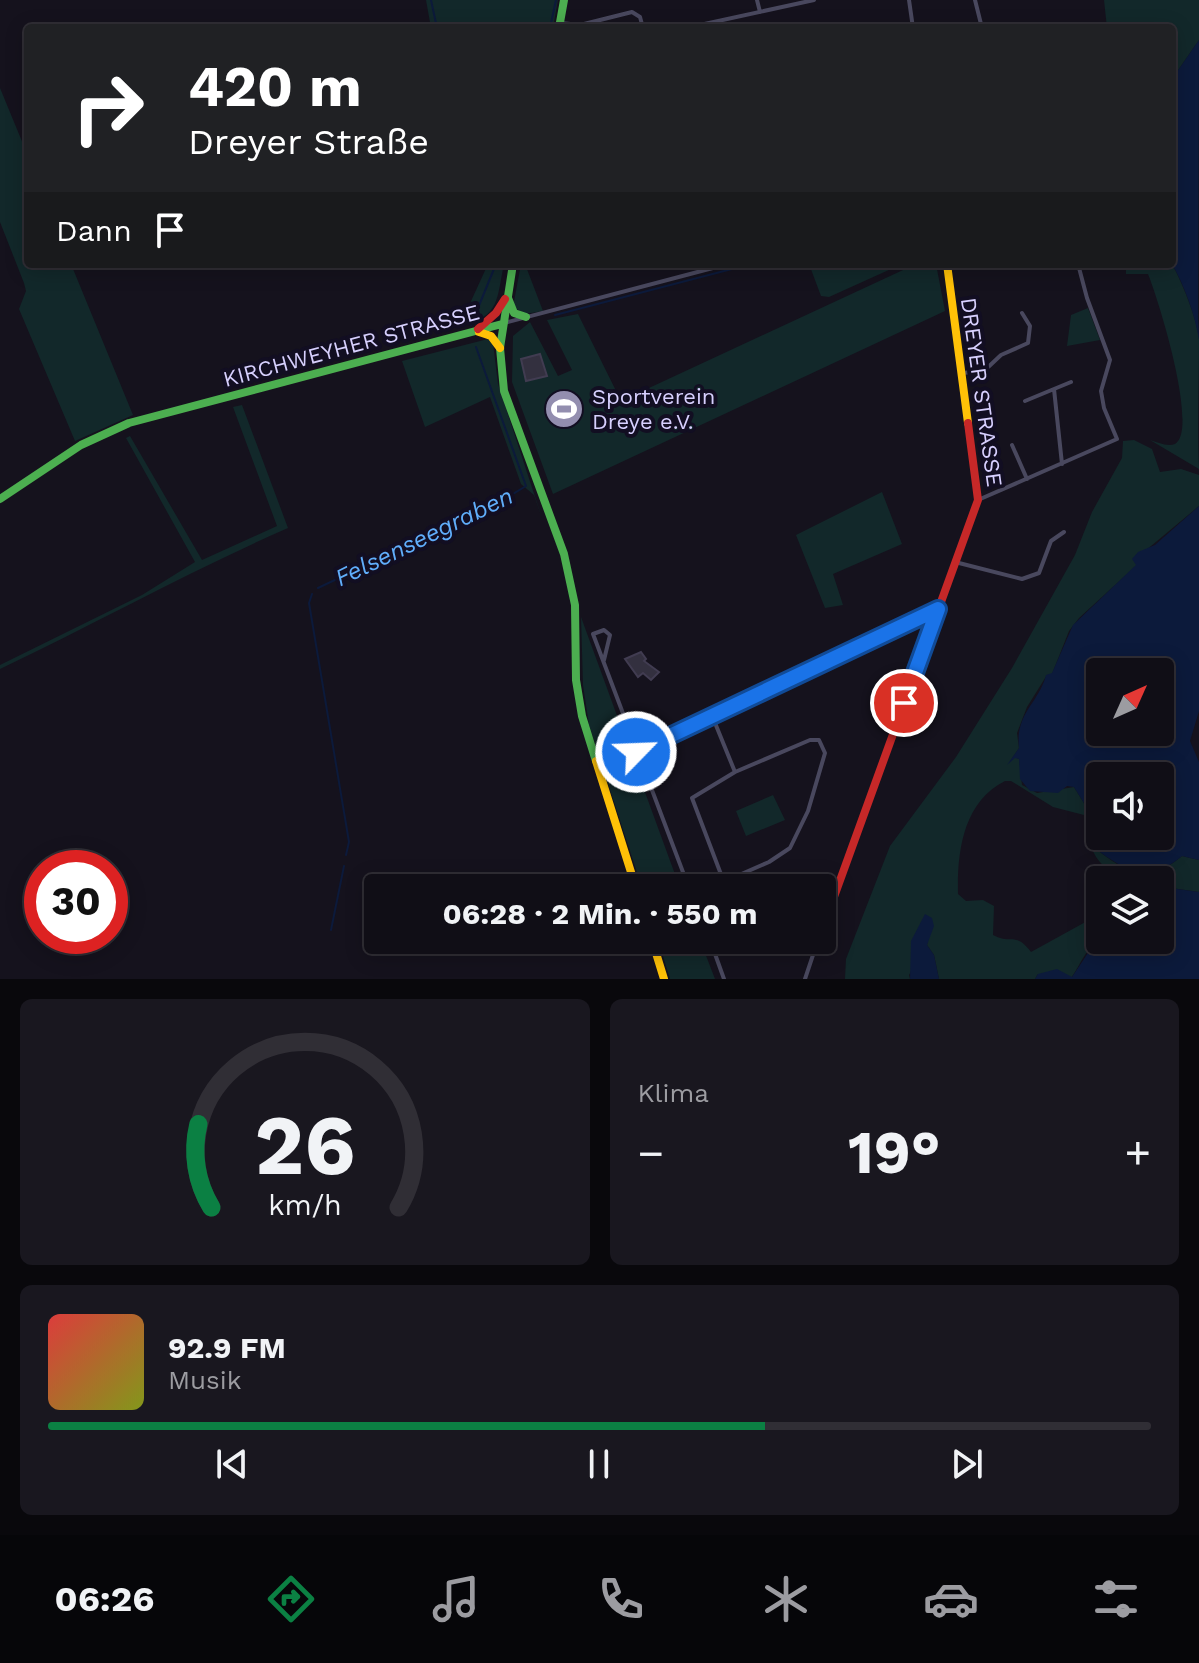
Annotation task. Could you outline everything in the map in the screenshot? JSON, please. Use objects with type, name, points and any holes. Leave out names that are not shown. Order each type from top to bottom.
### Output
[{"type":"main road","points":[[559,24],[564,0]]},
{"type":"main road","points":[[512,268],[500,348],[504,391],[572,583],[576,680],[582,716],[632,874]]},
{"type":"main road","name":"DREYER STRASSE","points":[[836,881],[978,500],[948,268]]},
{"type":"main road","points":[[508,293],[514,313],[526,317]]},
{"type":"main road","points":[[475,332],[496,313],[508,293]]},
{"type":"main road","name":"KIRCHWEYHER STRASSE","points":[[0,499],[81,445],[129,423],[502,324]]},
{"type":"main road","points":[[475,332],[491,336],[500,348]]},
{"type":"main road","points":[[656,954],[664,979]]},
{"type":"street","points":[[757,0],[760,12]]},
{"type":"street","points":[[704,24],[814,0]]},
{"type":"street","points":[[975,0],[981,24]]},
{"type":"street","points":[[909,1],[912,24]]},
{"type":"street","points":[[584,24],[632,12],[640,17],[642,24]]},
{"type":"street","name":"KIRCHWEYHER STRASSE","points":[[502,324],[713,268]]},
{"type":"street","points":[[978,500],[1117,439],[1104,408],[1101,391],[1110,360],[1079,268]]},
{"type":"street","points":[[962,373],[984,371],[1001,355],[1028,343],[1030,326],[1022,313]]},
{"type":"street","points":[[1025,401],[1071,382]]},
{"type":"street","points":[[1054,389],[1062,464]]},
{"type":"street","points":[[1012,445],[1027,479]]},
{"type":"street","points":[[955,562],[1022,579],[1039,573],[1051,541],[1064,532]]},
{"type":"street","points":[[636,752],[938,609]]},
{"type":"street","points":[[604,660],[610,635],[604,630],[593,634],[684,874]]},
{"type":"street","points":[[713,718],[735,772]]},
{"type":"street","points":[[810,740],[819,740],[825,753],[808,811],[790,848],[769,862],[730,879],[722,877],[692,798],[735,772],[810,740]]},
{"type":"street","points":[[715,954],[724,979]]},
{"type":"street","points":[[805,979],[813,954]]},
{"type":"green space","points":[[426,0],[558,0],[554,24],[430,24]]},
{"type":"green space","points":[[1104,0],[1199,0],[1199,40],[1176,73],[1176,24],[1107,24]]},
{"type":"green space","points":[[0,88],[24,146],[24,268],[73,268],[133,415],[75,441],[19,309],[26,291],[0,222]]},
{"type":"green space","points":[[486,268],[503,268],[498,296],[490,311],[474,321],[461,323]]},
{"type":"green space","points":[[520,268],[527,268],[543,311],[525,314],[513,307]]},
{"type":"green space","points":[[810,268],[893,268],[829,297],[821,296]]},
{"type":"green space","points":[[907,268],[937,268],[945,311],[553,494],[512,382],[513,336],[530,322],[558,376],[572,370],[547,320],[578,314],[621,401]]},
{"type":"green space","points":[[1126,268],[1174,268],[1192,310],[1199,339],[1199,469],[1150,440],[1165,445],[1175,444],[1181,434],[1180,391],[1168,336],[1148,274],[1126,274]]},
{"type":"green space","points":[[1088,308],[1100,340],[1067,346],[1071,315]]},
{"type":"green space","points":[[488,339],[493,343],[498,384],[542,518],[534,495],[521,484],[490,397],[425,427],[402,361]]},
{"type":"green space","points":[[242,405],[288,528],[0,669],[0,665],[142,595],[195,562],[126,438],[130,436],[202,560],[277,526],[233,407]]},
{"type":"green space","points":[[1134,440],[1152,449],[1160,472],[1181,469],[1199,475],[1199,506],[1145,551],[1137,565],[1069,631],[1052,674],[1047,675],[1027,707],[1017,733],[1019,748],[1009,763],[1015,757],[1019,759],[1022,785],[1037,793],[1074,787],[1086,806],[1086,820],[1084,815],[1053,807],[1011,781],[1005,781],[991,790],[971,815],[959,862],[958,894],[966,901],[983,900],[994,906],[993,935],[1017,940],[1031,952],[1086,922],[1086,954],[1071,978],[1038,974],[1035,979],[939,979],[928,940],[909,975],[910,979],[845,979],[846,959],[890,846],[956,757],[1012,668],[1075,555],[1092,512],[1122,458],[1123,441]]},
{"type":"green space","points":[[882,492],[902,544],[833,574],[843,605],[825,608],[796,535]]},
{"type":"green space","points":[[581,617],[675,874],[637,874],[589,725],[583,685]]},
{"type":"green space","points":[[773,795],[785,820],[746,836],[736,811]]},
{"type":"green space","points":[[1093,850],[1100,850],[1122,866],[1103,866]]},
{"type":"green space","points":[[1182,856],[1199,860],[1199,892],[1174,888],[1174,866],[1167,866]]},
{"type":"green space","points":[[662,954],[705,954],[715,979],[670,979]]},
{"type":"water","points":[[1199,40],[1199,340],[1195,320],[1174,268],[1176,73]]},
{"type":"water","points":[[1199,506],[1199,711],[1190,741],[1199,762],[1199,860],[1182,856],[1167,866],[1124,866],[1100,850],[1174,850],[1174,762],[1086,762],[1086,806],[1074,787],[1067,786],[1058,793],[1030,791],[1020,779],[1019,759],[1015,758],[1007,765],[1019,748],[1024,717],[1046,675],[1052,673],[1073,625],[1136,565],[1132,559],[1138,552],[1155,545]]},
{"type":"water","points":[[1174,889],[1199,892],[1199,979],[1035,979],[1038,974],[1057,969],[1072,977],[1087,954],[1174,954]]},
{"type":"water","points":[[925,914],[932,918],[934,926],[927,945],[934,955],[939,979],[910,979],[911,941]]},
{"type":"building","points":[[540,354],[547,376],[526,381],[521,359]]},
{"type":"building","points":[[641,652],[646,659],[644,661],[659,672],[651,680],[643,673],[638,677],[625,659]]},
{"type":"waterway","name":"Felsenseegraben","points":[[431,0],[436,24]]},
{"type":"waterway","points":[[551,24],[556,0]]},
{"type":"waterway","name":"Felsenseegraben","points":[[471,325],[494,268]]},
{"type":"waterway","points":[[555,315],[736,268]]},
{"type":"waterway","name":"Felsenseegraben","points":[[318,588],[503,500],[526,486],[476,347]]},
{"type":"waterway","name":"Felsenseegraben","points":[[312,594],[309,603],[349,842],[346,855]]},
{"type":"waterway","name":"Felsenseegraben","points":[[331,930],[344,866]]},
{"type":"traffic: fast","points":[[560,24],[564,0]]},
{"type":"traffic: fast","points":[[512,268],[500,348],[504,391],[564,554],[575,605],[576,680],[582,716],[596,761]]},
{"type":"traffic: fast","points":[[508,298],[514,313],[526,317]]},
{"type":"traffic: fast","points":[[0,499],[81,445],[129,423],[502,324]]},
{"type":"traffic: slow","points":[[948,268],[968,423]]},
{"type":"traffic: slow","points":[[479,332],[491,336],[500,348]]},
{"type":"traffic: slow","points":[[596,761],[632,874]]},
{"type":"traffic: slow","points":[[656,954],[664,979]]},
{"type":"traffic: jam","points":[[478,329],[496,313],[505,299]]},
{"type":"traffic: jam","points":[[836,891],[978,500],[968,423]]},
{"type":"place","name":"Sportverein Dreye e.V.","points":[[564,409]]},
{"type":"route","points":[[636,752],[938,609],[904,703]]}]
